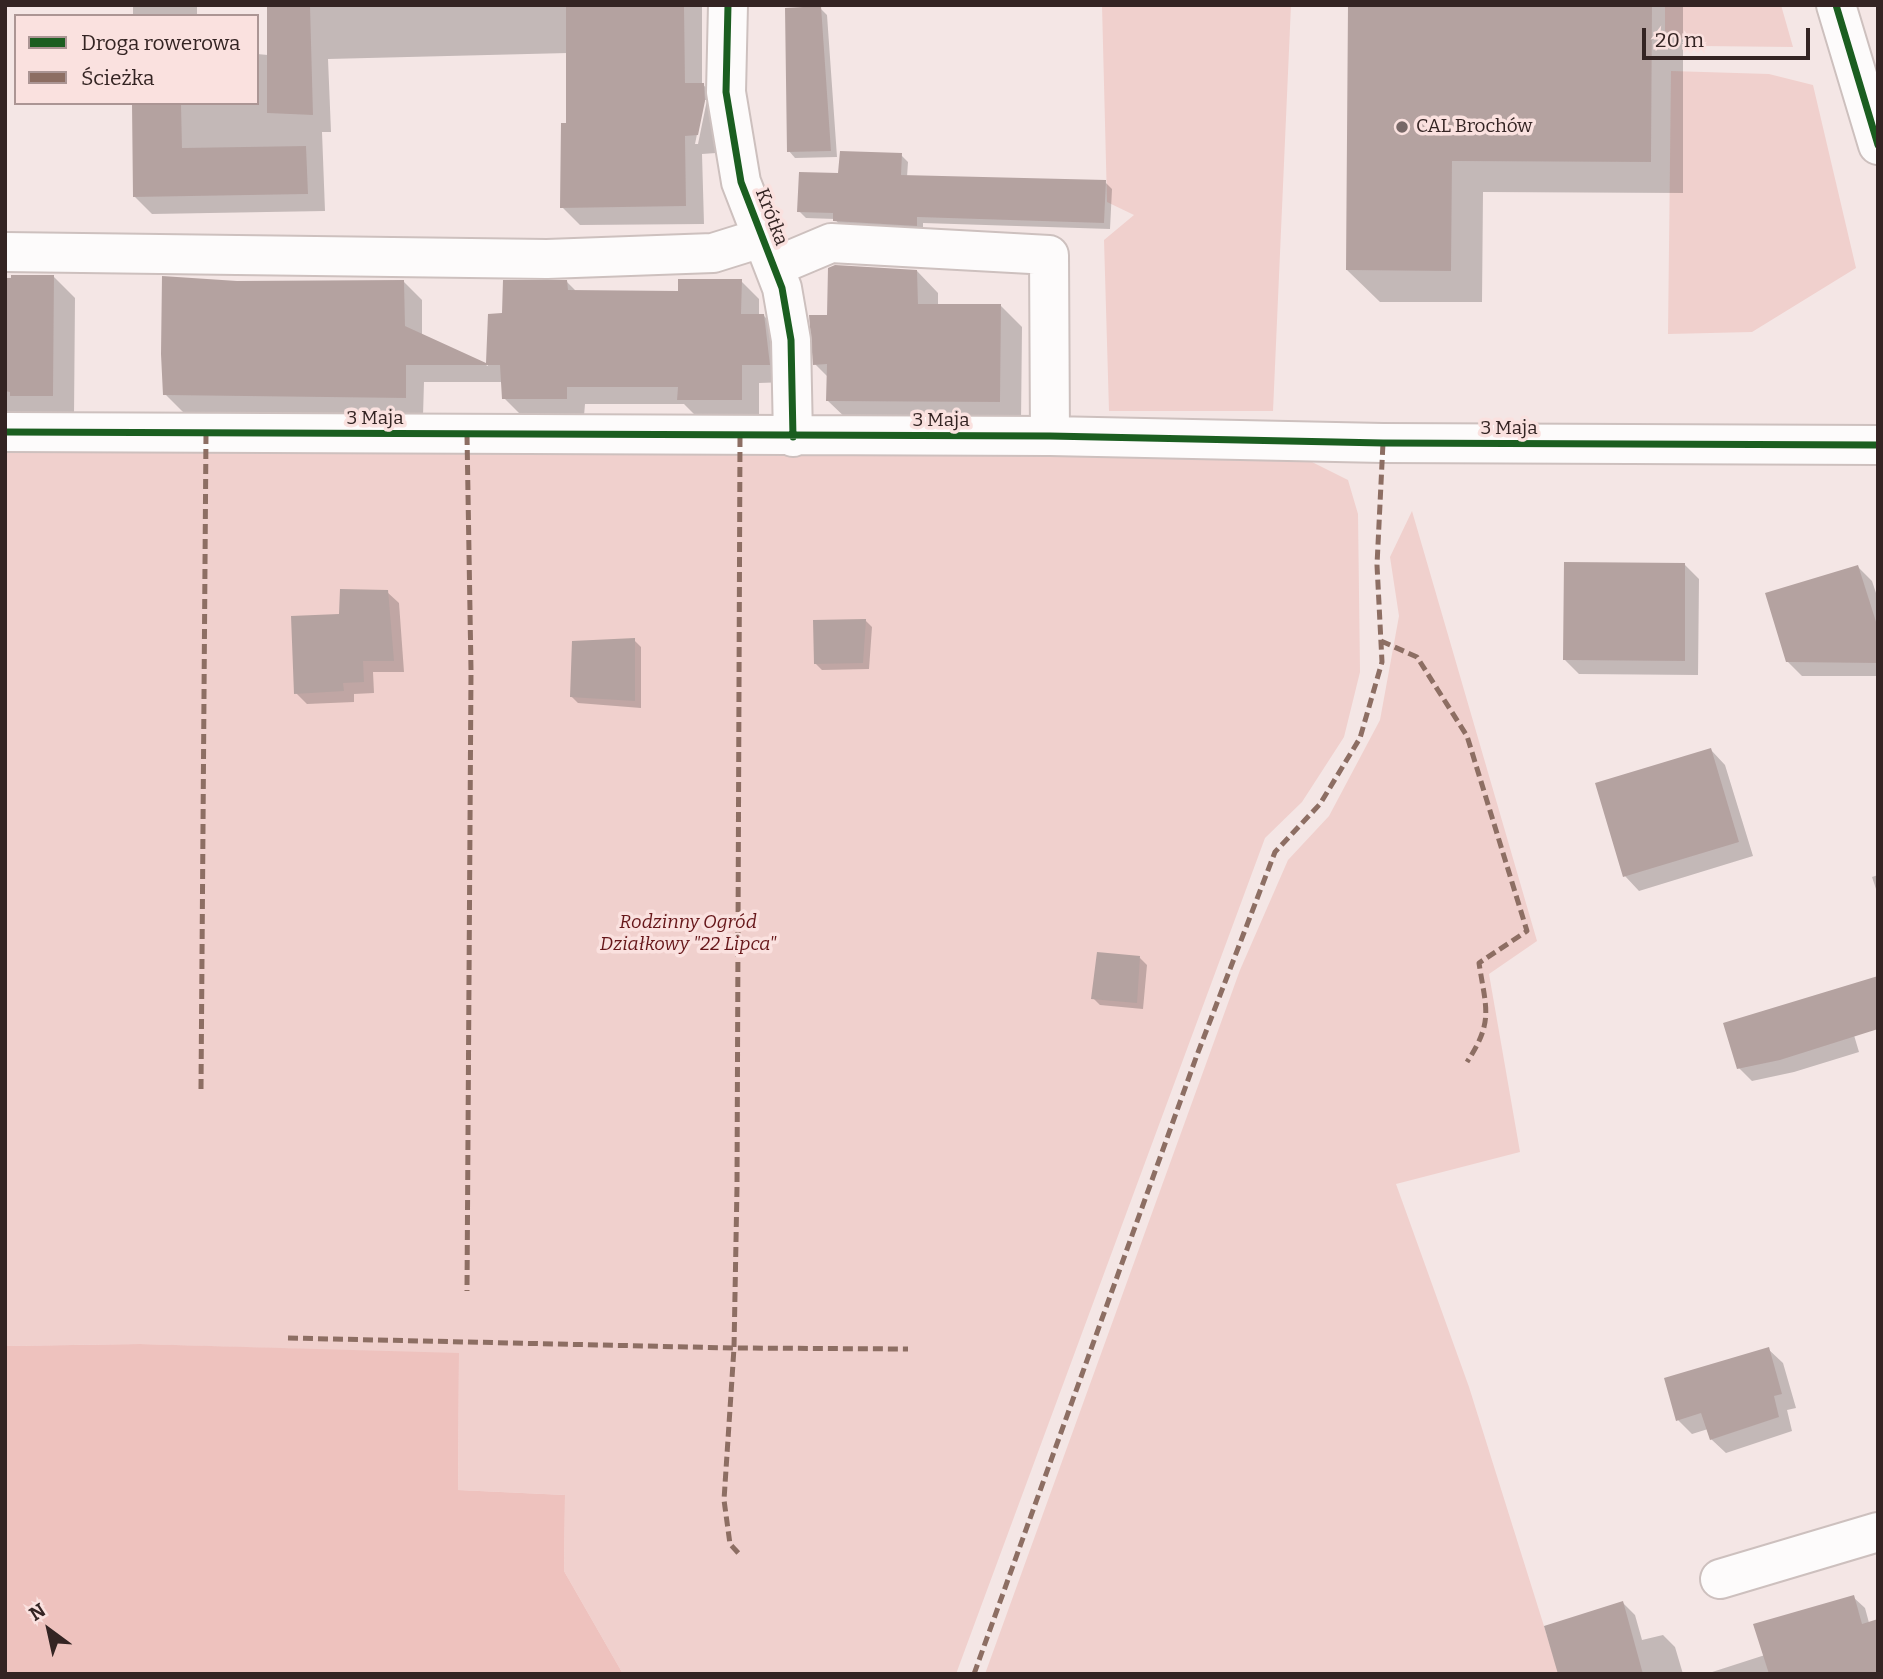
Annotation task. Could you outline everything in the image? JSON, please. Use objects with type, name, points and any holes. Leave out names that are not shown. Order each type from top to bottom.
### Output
[{"type":"street","name":"Krótka","points":[[728,5],[726,92],[741,182],[782,288],[791,340],[793,438]]},
{"type":"street","points":[[1836,5],[1878,145]]},
{"type":"street","points":[[5,253],[547,259],[767,252],[831,243],[1049,255],[1049,436]]},
{"type":"street","name":"3 Maja","points":[[5,432],[793,438],[1049,436],[1383,443],[1878,445]]},
{"type":"street","points":[[1720,1580],[1878,1532]]},
{"type":"green space","points":[[1102,5],[1291,5],[1273,411],[1109,411],[1104,240],[1134,215],[1107,202]]},
{"type":"green space","points":[[1665,5],[1781,5],[1793,47],[1701,46],[1665,31]]},
{"type":"green space","points":[[1671,71],[1769,74],[1813,85],[1856,268],[1752,332],[1668,334]]},
{"type":"green space","name":"Rodzinny Ogród Działkowy \"22 Lipca\"","points":[[5,452],[1177,457],[1310,461],[1348,480],[1358,514],[1360,672],[1344,737],[1302,802],[1265,838],[956,1674],[623,1674],[564,1571],[565,1495],[458,1490],[459,1354],[140,1344],[5,1346]]},
{"type":"green space","points":[[1412,511],[1537,941],[1489,974],[1520,1152],[1396,1184],[1469,1387],[1559,1674],[985,1674],[1240,970],[1288,860],[1329,816],[1380,720],[1399,616],[1390,557]]},
{"type":"shaded area","points":[[140,1344],[459,1353],[458,1490],[565,1495],[564,1571],[623,1674],[5,1674],[5,1346]]},
{"type":"building","points":[[267,5],[310,5],[313,115],[267,113]]},
{"type":"building","points":[[566,5],[684,5],[685,83],[704,83],[705,101],[698,135],[685,136],[686,206],[560,208],[561,123],[566,123]]},
{"type":"building","points":[[1348,5],[1652,5],[1651,162],[1452,161],[1451,271],[1346,270]]},
{"type":"building","points":[[821,6],[831,151],[787,152],[785,8]]},
{"type":"building","points":[[132,105],[181,105],[182,148],[306,146],[308,194],[133,197]]},
{"type":"building","points":[[840,151],[902,153],[901,175],[1106,180],[1104,223],[917,217],[917,226],[833,221],[833,213],[797,212],[799,172],[838,173]]},
{"type":"building","points":[[835,265],[917,270],[918,304],[1001,304],[1000,402],[826,401],[827,364],[813,365],[809,315],[827,315],[828,268]]},
{"type":"building","points":[[11,275],[54,275],[53,396],[10,396],[10,392],[5,391],[5,278],[11,278]]},
{"type":"building","points":[[162,276],[237,281],[404,280],[405,326],[486,363],[488,314],[502,313],[503,280],[567,280],[568,290],[678,291],[678,279],[742,279],[741,314],[764,314],[770,365],[742,365],[742,400],[677,400],[678,387],[567,387],[567,399],[502,399],[500,365],[406,365],[406,398],[163,395]]},
{"type":"building","points":[[1564,562],[1685,563],[1685,661],[1563,660]]},
{"type":"building","points":[[1858,565],[1878,628],[1878,663],[1786,662],[1765,593]]},
{"type":"building","points":[[340,589],[388,590],[394,661],[363,661],[364,682],[343,683],[344,691],[294,694],[291,616],[339,614]]},
{"type":"building","points":[[866,619],[863,663],[814,664],[813,620]]},
{"type":"building","points":[[635,638],[635,701],[570,697],[572,641]]},
{"type":"building","points":[[1711,748],[1739,842],[1623,877],[1595,783]]},
{"type":"building","points":[[1097,952],[1140,956],[1137,1003],[1091,999]]},
{"type":"building","points":[[1878,976],[1878,1029],[1780,1060],[1737,1069],[1723,1023]]},
{"type":"building","points":[[1769,1347],[1782,1394],[1774,1396],[1779,1417],[1710,1440],[1701,1413],[1676,1421],[1664,1378]]},
{"type":"building","points":[[1854,1595],[1862,1624],[1878,1619],[1878,1674],[1769,1674],[1753,1624]]},
{"type":"building","points":[[1623,1601],[1643,1674],[1558,1674],[1544,1626]]},
{"type":"marked path","points":[[201,1089],[206,433]]},
{"type":"marked path","points":[[467,435],[471,670],[467,1291]]},
{"type":"marked path","points":[[740,437],[737,1187],[734,1348],[724,1500],[730,1544],[741,1556]]},
{"type":"marked path","points":[[974,1674],[1197,1055],[1275,852],[1320,804],[1360,738],[1382,662],[1377,565],[1383,443]]},
{"type":"marked path","points":[[1381,641],[1417,657],[1467,736],[1527,931],[1479,963],[1485,1025],[1467,1062]]},
{"type":"marked path","points":[[288,1338],[908,1349]]},
{"type":"cycle path","points":[[728,5],[726,92],[741,182],[782,288],[791,340],[793,437]]},
{"type":"cycle path","points":[[1836,5],[1878,145]]},
{"type":"cycle path","points":[[5,432],[1050,436],[1383,443],[1878,445]]},
{"type":"place","name":"CAL Brochów","points":[[1402,127]]}]
